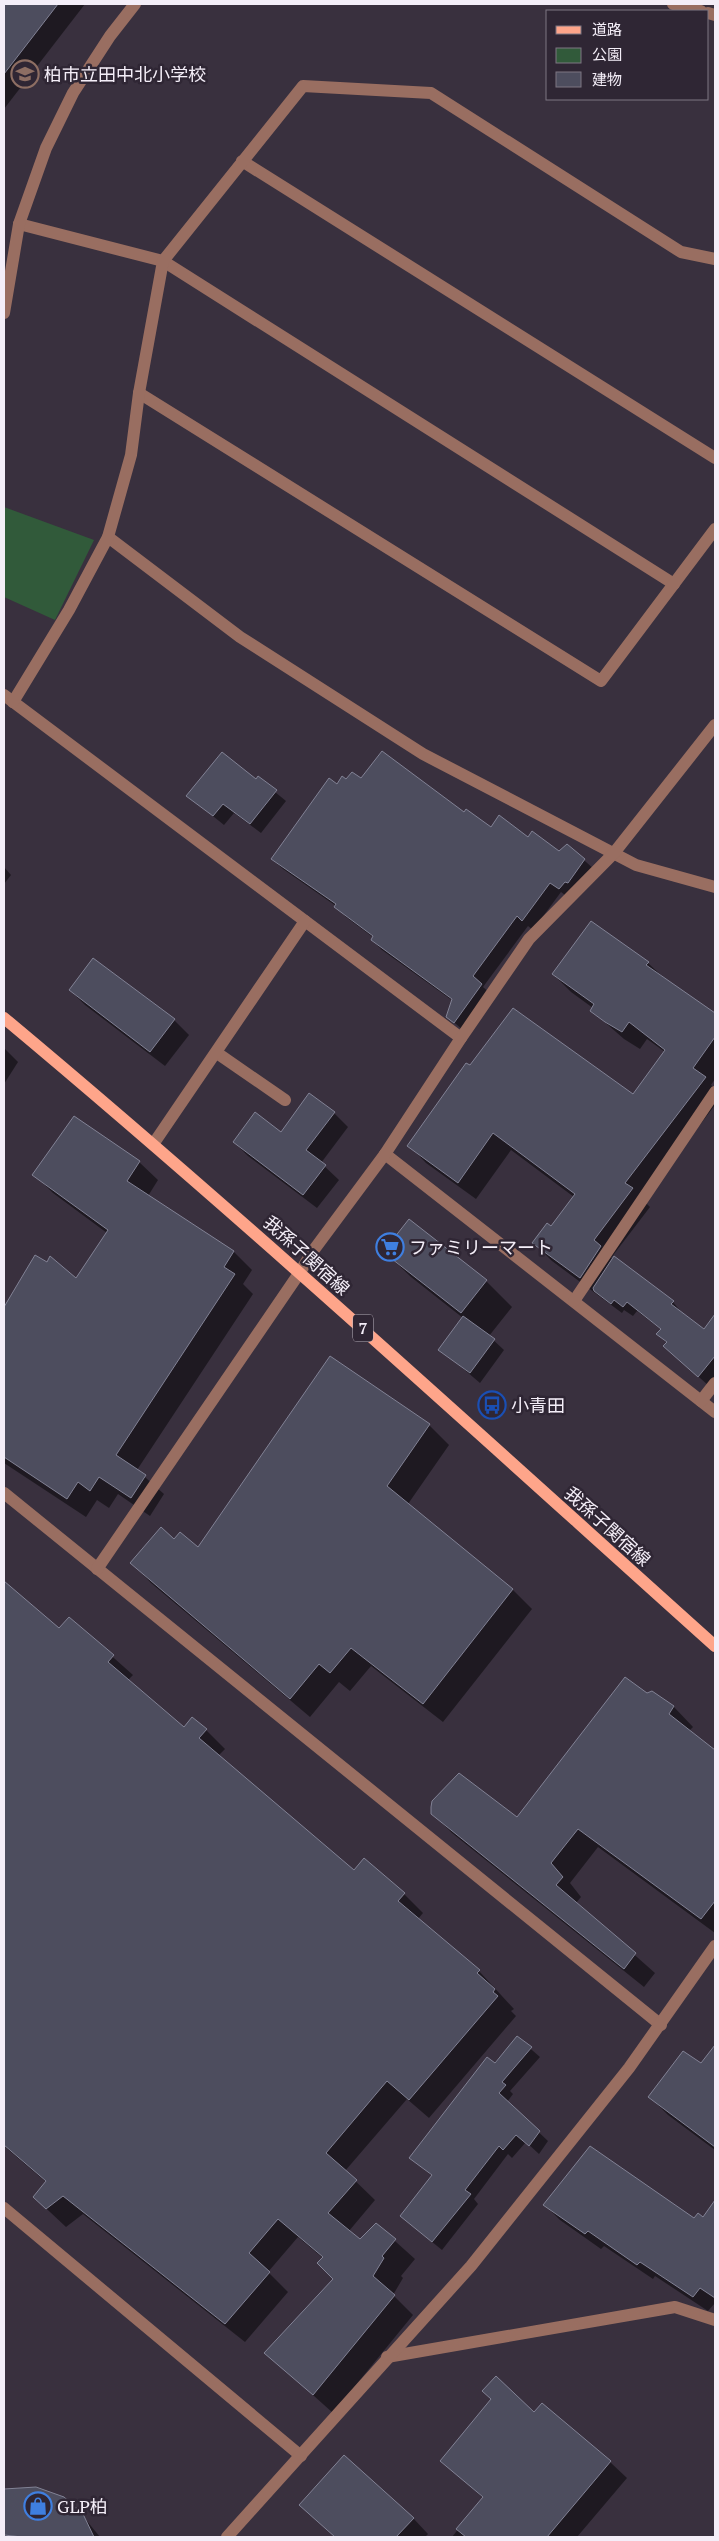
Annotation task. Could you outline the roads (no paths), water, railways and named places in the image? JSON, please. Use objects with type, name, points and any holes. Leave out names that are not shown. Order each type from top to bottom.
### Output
[{"type":"main road","name":"我孫子関宿線","points":[[4,1018],[154,1143],[714,1641]]},
{"type":"street","points":[[4,313],[19,224],[46,148],[73,93],[110,36],[135,4]]},
{"type":"street","points":[[673,4],[697,10]]},
{"type":"street","points":[[460,1038],[8,698],[69,610],[108,537],[131,455],[139,393],[163,261],[303,86],[430,93],[681,252],[715,259]]},
{"type":"street","points":[[242,161],[715,458]]},
{"type":"street","points":[[19,224],[163,261],[674,584]]},
{"type":"street","points":[[139,393],[601,681],[715,529]]},
{"type":"street","points":[[108,537],[240,637],[423,754],[636,865],[715,887]]},
{"type":"street","points":[[97,1569],[313,1251],[385,1154],[460,1038],[529,939],[614,853],[715,725]]},
{"type":"street","points":[[154,1143],[305,921]]},
{"type":"street","points":[[217,1053],[285,1100]]},
{"type":"street","points":[[574,1301],[715,1092]]},
{"type":"street","points":[[385,1154],[715,1412]]},
{"type":"street","points":[[701,1401],[715,1383]]},
{"type":"street","points":[[4,1493],[661,2025]]},
{"type":"street","points":[[227,2537],[387,2357],[471,2266],[568,2147],[661,2025],[715,1946]]},
{"type":"street","points":[[4,2208],[301,2456]]},
{"type":"street","points":[[387,2357],[675,2307],[715,2320]]},
{"type":"place","name":"柏市立田中北小学校","points":[[25,74]]},
{"type":"place","name":"ファミリーマート","points":[[390,1247]]},
{"type":"place","name":"小青田","points":[[492,1405]]},
{"type":"place","name":"GLP柏","points":[[38,2506]]}]
